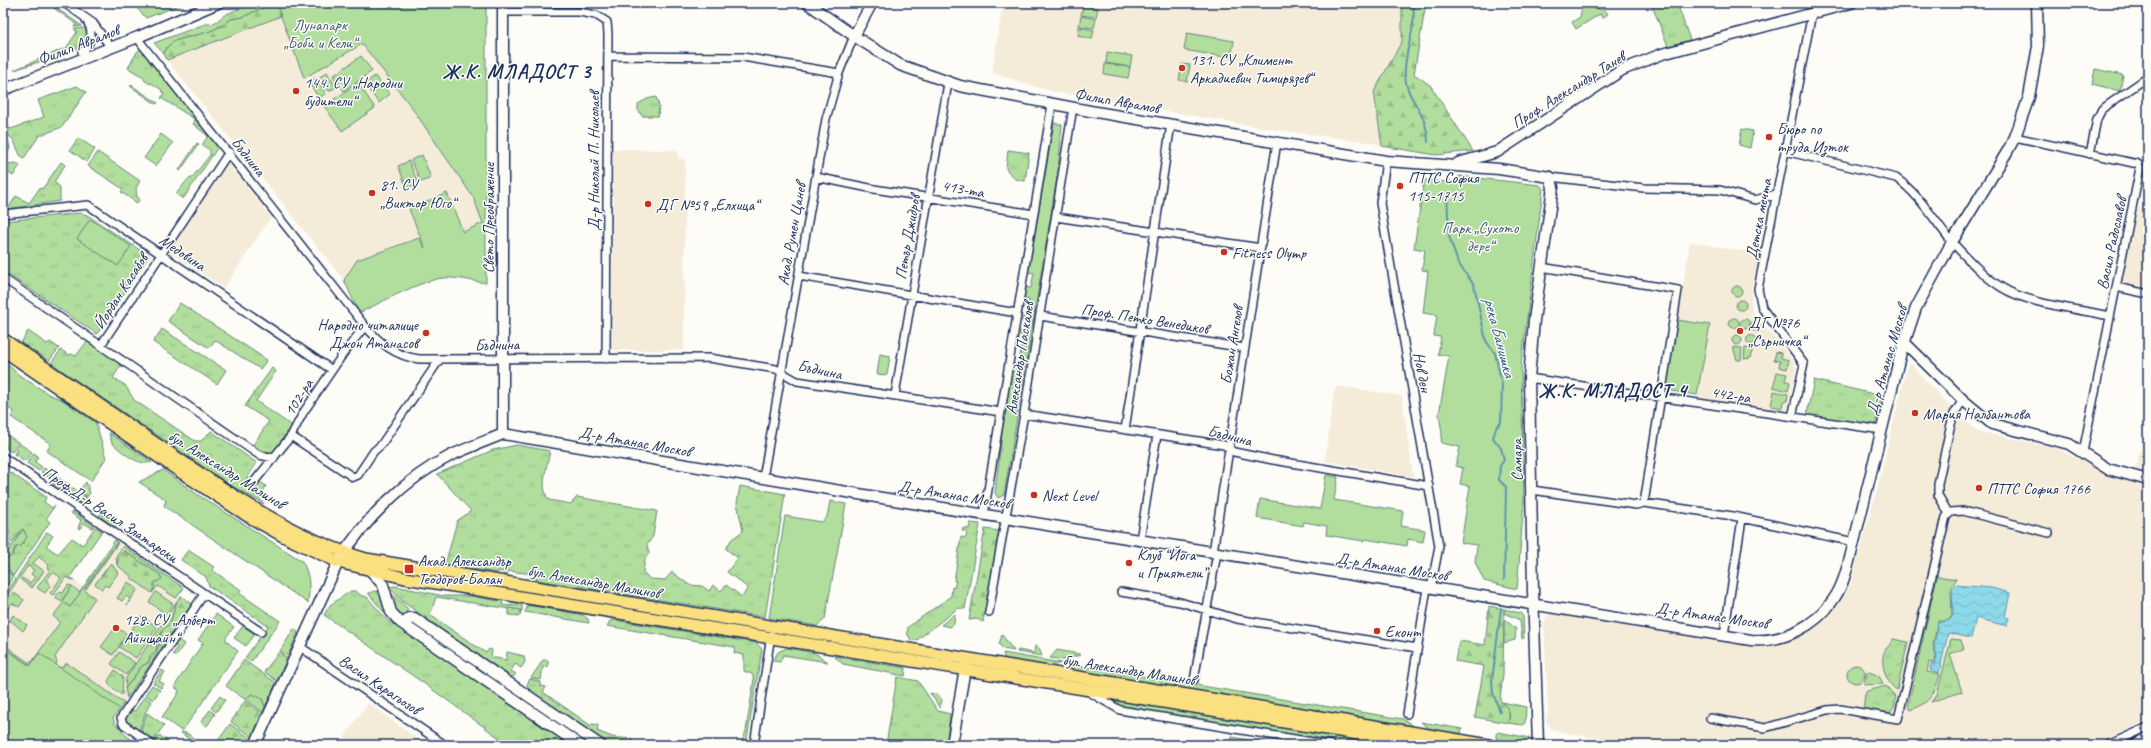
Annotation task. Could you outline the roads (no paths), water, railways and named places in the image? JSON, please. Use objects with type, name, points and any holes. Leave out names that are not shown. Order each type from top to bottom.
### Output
[{"type":"main road","name":"бул. Александър Малинов","points":[[3,339],[247,504],[341,557],[371,571],[1425,745]]},
{"type":"main road","name":"бул. Александър Малинов","points":[[3,350],[176,469],[246,515],[283,536],[341,557],[366,559],[1489,745]]},
{"type":"street","points":[[64,3],[82,15],[98,29],[110,45]]},
{"type":"street","name":"Филип Аврамов","points":[[3,83],[82,52],[138,37],[218,3]]},
{"type":"street","name":"Филип Аврамов","points":[[807,3],[854,36],[900,65],[948,83],[1052,104],[1386,161],[1499,169],[1543,174],[1550,177]]},
{"type":"street","name":"Акад. Румен Цанев","points":[[763,478],[826,118],[839,73],[854,36],[872,3]]},
{"type":"street","name":"Проф. Александър Танев","points":[[1442,166],[1479,158],[1497,152],[1622,70],[1662,54],[1850,3]]},
{"type":"street","name":"Д-р Атанас Москов","points":[[503,434],[1429,588],[1762,641],[1784,636],[1808,625],[1834,600],[1844,578],[1904,342],[1916,308],[1952,242],[2015,137],[2029,97],[2039,26],[2037,3]]},
{"type":"street","name":"Д-р Николай П. Николаев","points":[[503,7],[579,12],[596,15],[607,22],[606,359]]},
{"type":"street","name":"Свето Преображение","points":[[503,7],[503,434]]},
{"type":"street","name":"Детска мечта","points":[[1792,417],[1804,364],[1762,308],[1758,295],[1812,13]]},
{"type":"street","points":[[82,15],[89,24],[91,33],[89,43],[82,52]]},
{"type":"street","name":"Филип Аврамов","points":[[3,90],[110,45],[137,31],[164,25]]},
{"type":"street","name":"Бъднина","points":[[138,37],[141,43],[229,152],[365,326],[381,342],[398,354],[412,358],[709,358],[776,369],[797,381],[1001,412]]},
{"type":"street","points":[[608,56],[744,57],[839,73]]},
{"type":"street","points":[[2090,154],[2097,119],[2102,109],[2148,77]]},
{"type":"street","name":"Петър Джидров","points":[[895,396],[948,83]]},
{"type":"street","name":"Александър Паскалев","points":[[984,514],[1052,104]]},
{"type":"street","name":"Александър Паскалев","points":[[989,612],[1024,414],[1073,107]]},
{"type":"street","points":[[1125,430],[1156,232],[1171,124]]},
{"type":"street","name":"Васил Радославов","points":[[2015,137],[2138,164],[2140,168],[2083,452]]},
{"type":"street","name":"Божан Ангелов","points":[[1194,680],[1207,610],[1229,448],[1277,142]]},
{"type":"street","points":[[1785,151],[1896,178],[1910,191],[1952,242],[1987,276],[2010,292],[2110,316]]},
{"type":"street","name":"Йордан Касабов","points":[[101,345],[229,152]]},
{"type":"street","points":[[1497,152],[1490,161],[1493,167],[1499,169]]},
{"type":"street","name":"Нов ден","points":[[1386,161],[1380,203],[1439,546],[1429,588],[1407,714]]},
{"type":"street","name":"413-та","points":[[816,177],[874,189],[928,196],[1034,214]]},
{"type":"street","points":[[1550,177],[1636,187],[1720,190],[1755,200],[1777,194]]},
{"type":"street","name":"Самара","points":[[1538,745],[1533,604],[1530,378],[1541,267],[1552,187],[1550,177]]},
{"type":"street","name":"Медовина","points":[[3,214],[88,206],[332,370]]},
{"type":"street","points":[[1056,217],[1261,248]]},
{"type":"street","points":[[1541,267],[1678,290],[1644,503]]},
{"type":"street","points":[[799,276],[1017,313]]},
{"type":"street","points":[[3,278],[259,455],[274,458]]},
{"type":"street","points":[[2116,287],[2148,294]]},
{"type":"street","name":"Проф. Петко Венедиков","points":[[1040,316],[1245,348]]},
{"type":"street","name":"102-ра","points":[[254,482],[291,436],[303,413],[332,370],[365,326]]},
{"type":"street","points":[[1904,342],[1963,400],[1992,424],[2060,441],[2083,452],[2108,469],[2148,480]]},
{"type":"street","points":[[291,436],[352,477],[358,475],[409,405],[440,358]]},
{"type":"street","name":"442-ра","points":[[1530,378],[1882,430]]},
{"type":"street","points":[[1948,514],[1938,495],[1938,484],[1954,414],[1963,400]]},
{"type":"street","name":"Бъднина","points":[[1024,414],[1224,445],[1234,452],[1273,460],[1429,486]]},
{"type":"street","points":[[255,745],[341,557],[385,503],[414,478],[450,456],[503,434]]},
{"type":"street","points":[[1140,540],[1157,435]]},
{"type":"street","name":"Проф.Д-р Васил Златарски","points":[[3,457],[261,632]]},
{"type":"street","points":[[1532,490],[1636,505],[1644,503],[1733,516],[1854,542]]},
{"type":"street","points":[[1710,718],[1765,728],[1827,710],[1840,708],[1898,719],[1942,527],[1948,514],[1955,511],[1963,511],[2049,533]]},
{"type":"street","points":[[1724,635],[1742,519]]},
{"type":"street","points":[[371,571],[383,585],[393,615],[408,628],[580,745]]},
{"type":"street","points":[[1121,592],[1180,602],[1237,619],[1418,648]]},
{"type":"street","points":[[154,745],[123,724],[121,718],[204,594]]},
{"type":"street","points":[[408,628],[406,622],[409,618],[414,618],[600,745]]},
{"type":"street","points":[[754,745],[771,638],[770,631],[764,626]]},
{"type":"street","name":"Васил Карагьозов","points":[[299,646],[445,745]]},
{"type":"street","points":[[952,745],[966,658]]},
{"type":"street","points":[[1084,689],[1120,710],[1331,745]]},
{"type":"street","points":[[2108,745],[2148,727]]},
{"type":"street","points":[[2133,745],[2148,736]]},
{"type":"water","points":[[1956,585],[1992,588],[2010,593],[2005,617],[2009,618],[2007,626],[1976,618],[1971,638],[1948,633],[1939,673],[1930,670],[1931,664],[1935,664],[1937,657],[1934,646],[1938,622],[1948,621],[1953,616],[1952,590]]},
{"type":"waterway","name":"река Банишка","points":[[1413,3],[1413,23],[1406,58],[1405,76],[1410,95],[1423,118],[1428,142]]},
{"type":"waterway","name":"река Банишка","points":[[1447,193],[1449,236],[1458,263],[1474,285],[1486,341],[1495,353],[1502,385],[1501,422],[1496,428],[1493,438],[1501,448],[1504,460],[1500,466],[1499,480],[1506,487],[1504,580]]},
{"type":"waterway","name":"река Банишка","points":[[1500,712],[1493,693],[1492,681],[1501,608]]},
{"type":"place","name":"131. СУ „Климент Аркадиевич Тимирязев“","points":[[1182,68]]},
{"type":"place","name":"144. СУ „Народни будители“","points":[[296,91]]},
{"type":"place","name":"Бюро по труда Изток","points":[[1769,137]]},
{"type":"place","name":"ПТТС София 115-1715","points":[[1400,186]]},
{"type":"place","name":"81. СУ „Виктор Юго“","points":[[372,193]]},
{"type":"place","name":"ДГ №59 „Елхица“","points":[[648,204]]},
{"type":"place","name":"Fitness Olymp","points":[[1224,252]]},
{"type":"place","name":"ДГ №76 „Сърничка“","points":[[1740,331]]},
{"type":"place","name":"Народно читалище Джон Атанасов","points":[[426,333]]},
{"type":"place","name":"Мария Налбантова","points":[[1915,413]]},
{"type":"place","name":"ПТТС София 1766","points":[[1979,488]]},
{"type":"place","name":"Next Level","points":[[1034,495]]},
{"type":"place","name":"Клуб “Йога и Приятели”","points":[[1129,563]]},
{"type":"place","name":"Акад. Александър Теодоров-Балан","points":[[409,569]]},
{"type":"place","name":"128. СУ „Алберт Айнщайн“","points":[[116,628]]},
{"type":"place","name":"Еконт","points":[[1377,631]]},
{"type":"district","name":"Ж.К. МЛАДОСТ 3","points":[[517,71]]},
{"type":"district","name":"Ж.К. МЛАДОСТ 4","points":[[1613,390]]},
{"type":"park label","name":"Лунапарк „Боби и Кели“","points":[[320,33]]},
{"type":"park label","name":"Парк „Сухото дере“","points":[[1480,236]]}]
